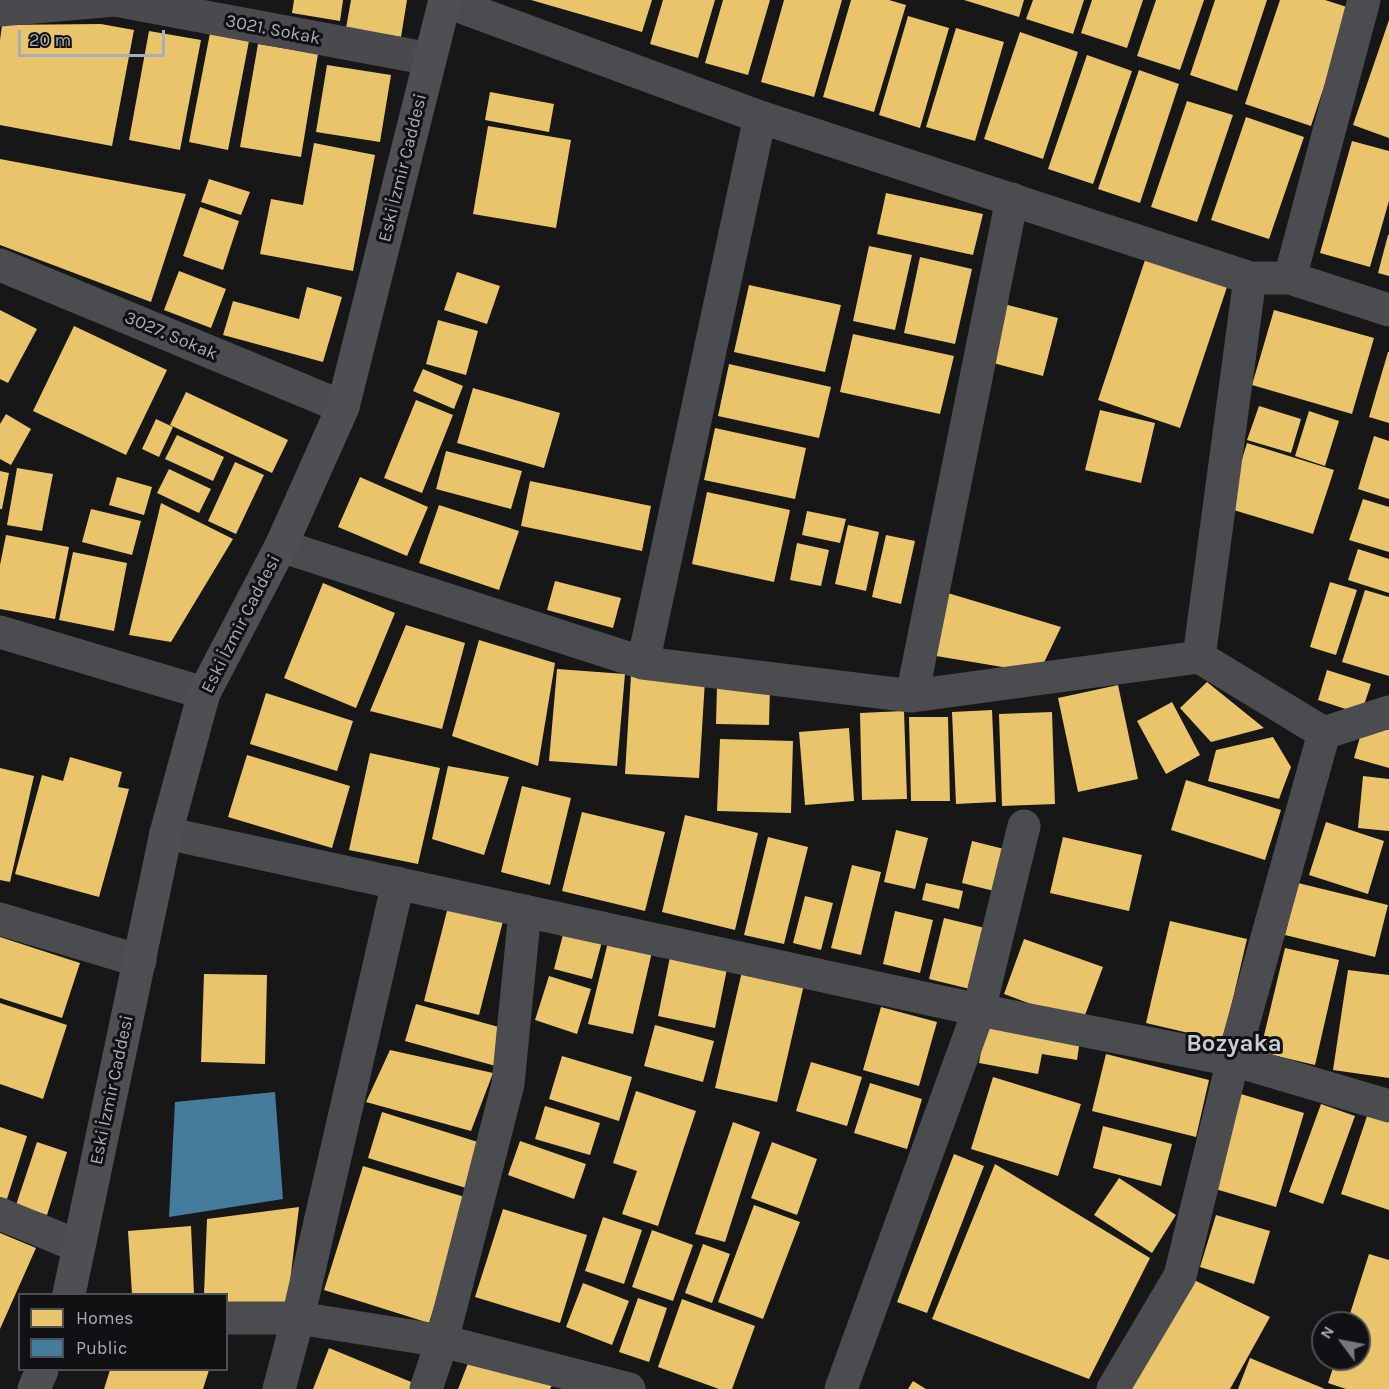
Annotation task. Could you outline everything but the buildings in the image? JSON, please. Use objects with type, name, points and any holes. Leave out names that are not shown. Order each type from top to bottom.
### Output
[{"type":"main road","name":"Eski İzmir Caddesi","points":[[69,1293],[166,832],[204,693],[281,546],[343,407],[445,0]]},
{"type":"main road","points":[[34,1389],[42,1371]]},
{"type":"street","name":"3021. Sokak","points":[[0,10],[115,0],[430,59]]},
{"type":"street","points":[[445,0],[760,117],[1250,278],[1290,278],[1389,310]]},
{"type":"street","points":[[1290,278],[1364,0]]},
{"type":"street","points":[[643,663],[760,117]]},
{"type":"street","points":[[912,696],[1012,199]]},
{"type":"street","name":"3027. Sokak","points":[[0,265],[343,407]]},
{"type":"street","points":[[1199,657],[1250,278]]},
{"type":"street","points":[[281,546],[643,663],[912,696],[1199,657],[1324,733],[1389,712]]},
{"type":"street","points":[[0,633],[204,693]]},
{"type":"street","points":[[1113,1389],[1180,1276],[1233,1060],[1324,733]]},
{"type":"street","points":[[841,1389],[979,1010],[1024,826]]},
{"type":"street","points":[[166,832],[979,1010],[1233,1060],[1389,1106]]},
{"type":"street","points":[[279,1389],[298,1318],[398,883]]},
{"type":"street","points":[[426,1389],[442,1341],[508,1084],[525,911]]},
{"type":"street","points":[[0,919],[140,961]]},
{"type":"street","points":[[0,1214],[78,1246]]},
{"type":"street","points":[[228,1318],[298,1318],[442,1341],[629,1389]]},
{"type":"district","name":"Bozyaka","points":[[1234,1044]]}]
